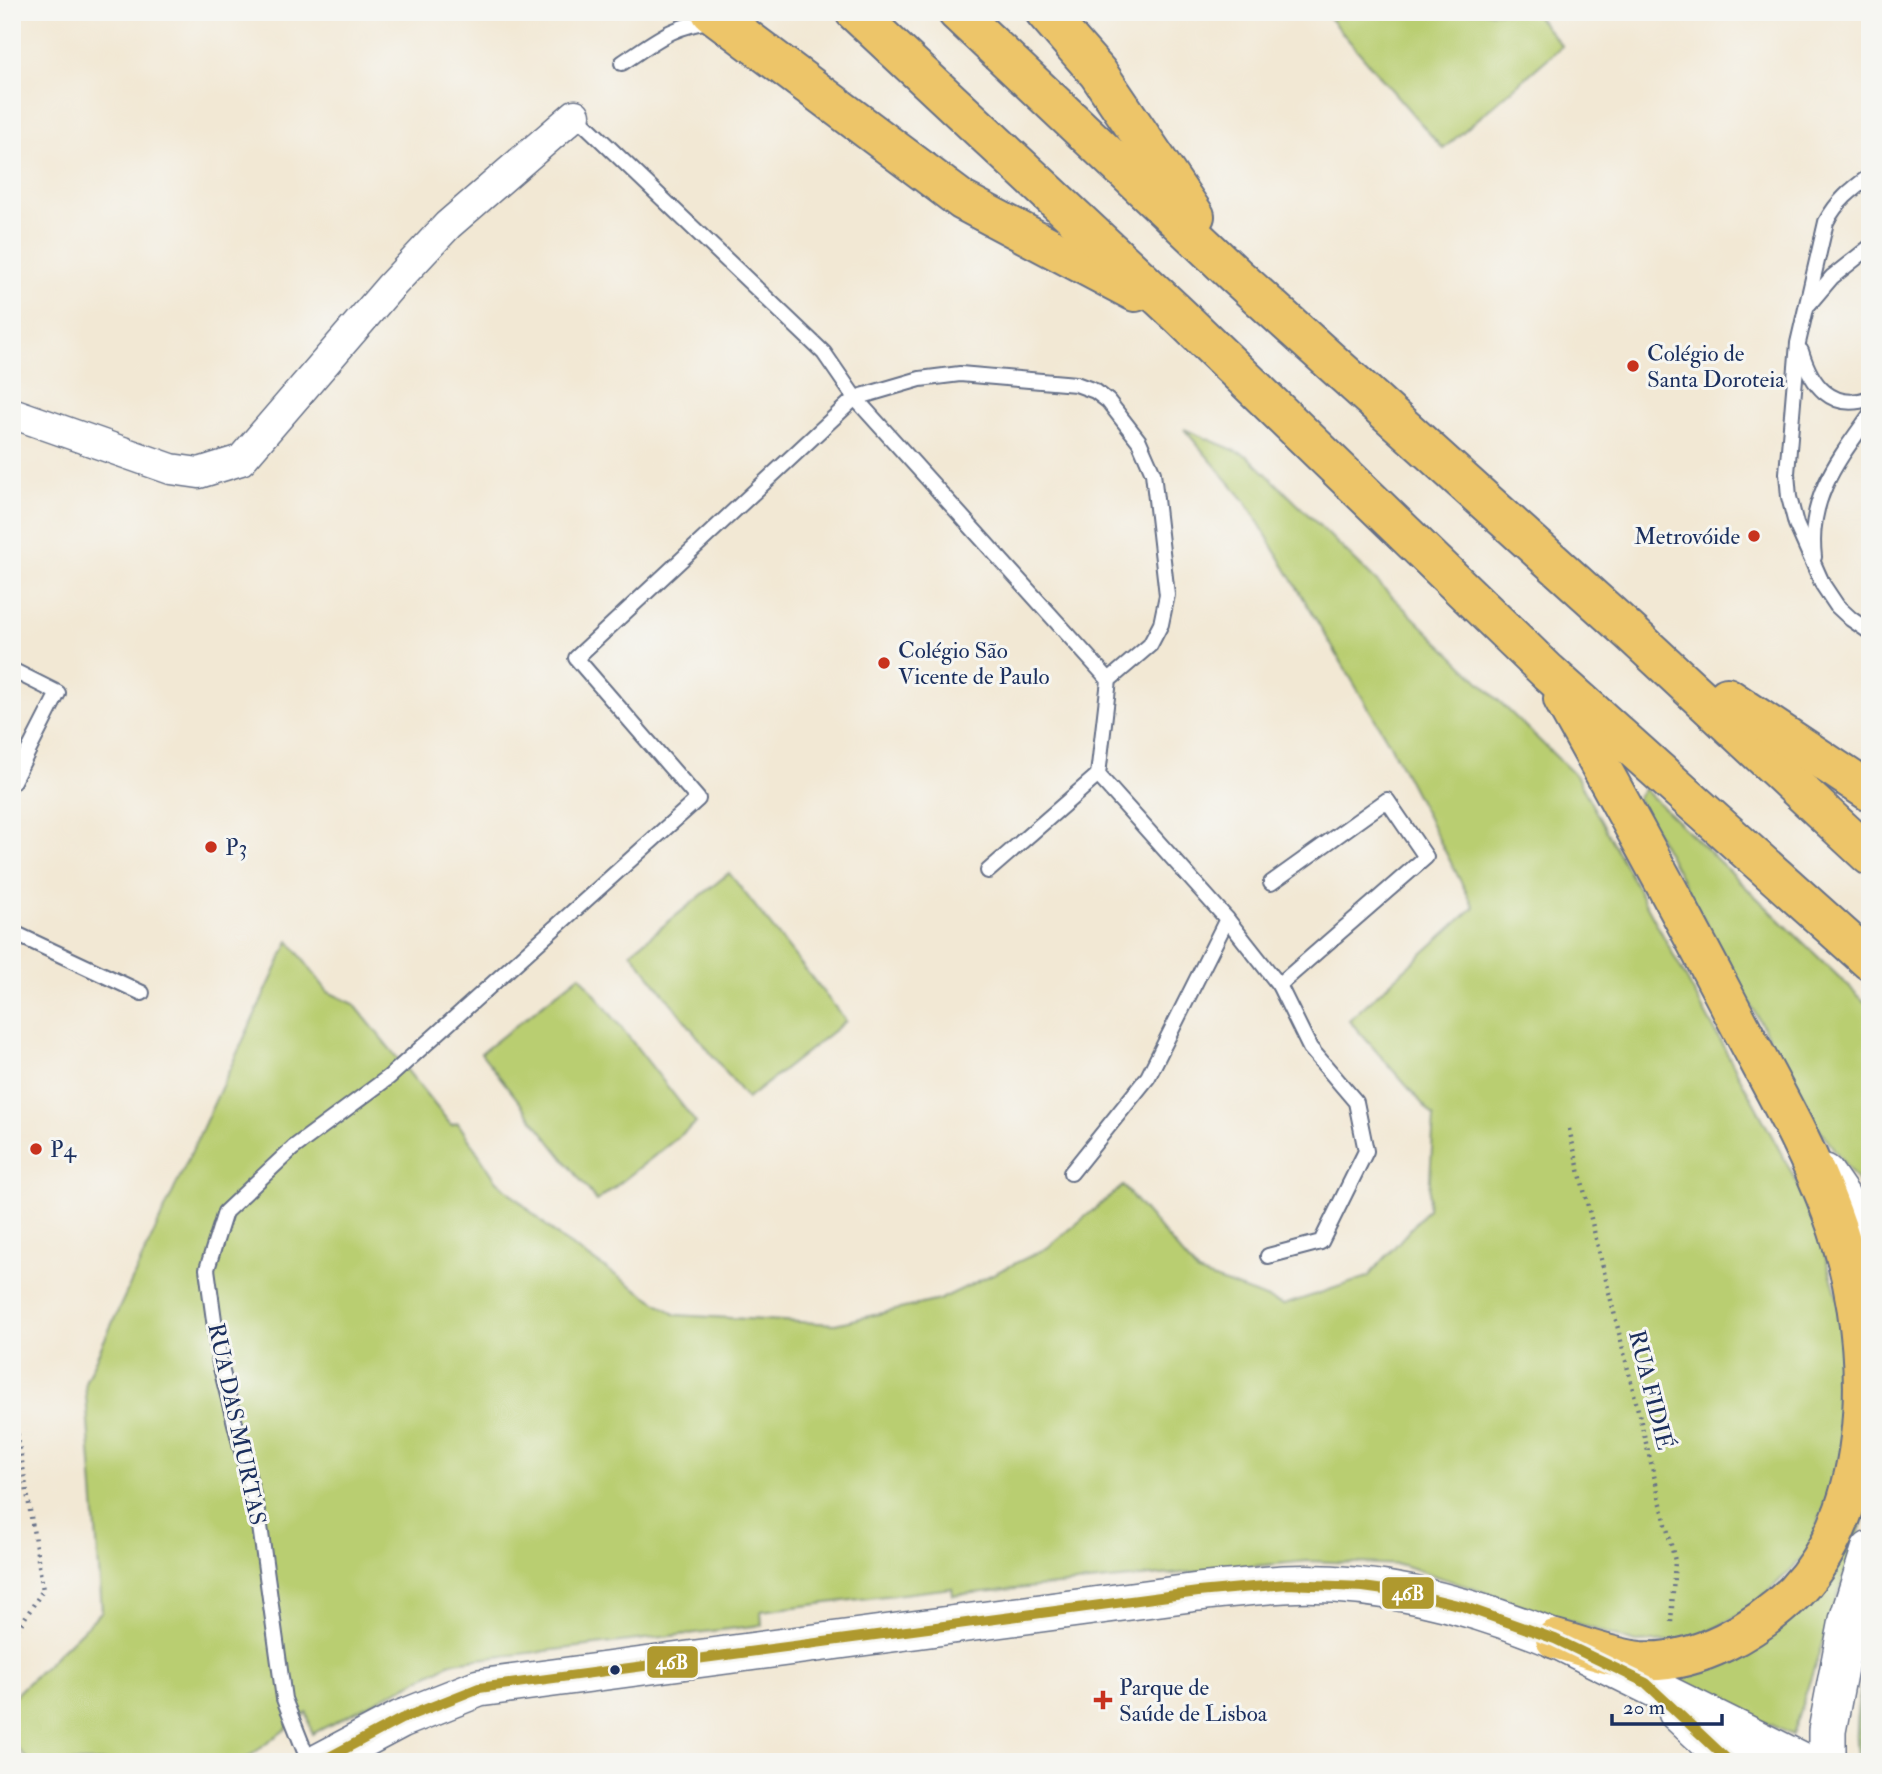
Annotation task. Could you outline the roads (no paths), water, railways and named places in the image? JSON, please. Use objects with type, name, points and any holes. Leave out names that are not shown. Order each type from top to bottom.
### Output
[{"type":"highway","points":[[855,12],[1181,317],[1548,672],[1870,961]]},
{"type":"highway","points":[[957,12],[1235,275],[1632,634],[1870,856]]},
{"type":"highway","points":[[1045,12],[1098,72],[1235,275]]},
{"type":"highway","points":[[716,16],[963,201],[1181,317]]},
{"type":"highway","points":[[1632,634],[1870,792]]},
{"type":"highway","points":[[1548,672],[1676,903],[1799,1139],[1832,1214],[1851,1273],[1861,1329],[1865,1386],[1864,1440],[1855,1491],[1835,1542],[1809,1579],[1782,1604],[1759,1622],[1657,1672],[1636,1661],[1555,1639]]},
{"type":"street","points":[[12,413],[171,469],[199,473],[242,460],[390,287],[448,225],[575,116]]},
{"type":"street","points":[[1799,1139],[1842,1196],[1870,1249]]},
{"type":"street","points":[[1827,1762],[1827,1731],[1848,1620],[1870,1550]]},
{"type":"street","points":[[320,1762],[401,1719],[479,1688],[1198,1592],[1286,1584],[1363,1587],[1413,1594],[1462,1606],[1555,1639]]},
{"type":"street","points":[[1657,1672],[1730,1762]]},
{"type":"street","points":[[1657,1672],[1802,1762]]},
{"type":"lane","points":[[622,63],[670,31],[716,16]]},
{"type":"lane","points":[[575,116],[824,353],[855,398],[1109,680]]},
{"type":"lane","points":[[1870,176],[1848,191],[1835,205],[1826,222],[1798,343],[1787,473],[1796,524],[1816,569],[1837,606],[1870,632]]},
{"type":"lane","points":[[1806,308],[1832,277],[1870,247]]},
{"type":"lane","points":[[1798,343],[1808,372],[1823,392],[1849,402],[1870,398]]},
{"type":"lane","points":[[855,398],[920,379],[960,374],[1076,384],[1095,391],[1108,401],[1139,441],[1153,473],[1167,595],[1161,624],[1150,645],[1109,680],[1098,775],[988,871]]},
{"type":"lane","name":"RUA DAS MURTAS","points":[[309,1762],[284,1699],[259,1519],[220,1364],[207,1269],[226,1212],[293,1148],[389,1077],[698,799],[576,658],[855,398]]},
{"type":"lane","points":[[1816,569],[1813,544],[1820,494],[1830,472],[1870,415]]},
{"type":"lane","points":[[12,670],[58,693],[12,783]]},
{"type":"lane","points":[[1098,775],[1227,919],[1279,985],[1310,1048],[1356,1102],[1366,1151],[1321,1242],[1268,1256]]},
{"type":"lane","points":[[1271,883],[1387,800],[1426,857],[1279,985]]},
{"type":"lane","points":[[1071,1173],[1148,1077],[1227,919]]},
{"type":"lane","points":[[12,932],[142,993]]},
{"type":"place","name":"Colégio de Santa Doroteia","points":[[1633,366]]},
{"type":"place","name":"Metrovóide","points":[[1754,536]]},
{"type":"place","name":"Colégio São Vicente de Paulo","points":[[884,663]]},
{"type":"place","name":"P3","points":[[211,847]]},
{"type":"place","name":"P4","points":[[36,1149]]},
{"type":"place","name":"Parque de Saúde de Lisboa","points":[[1103,1700]]}]
